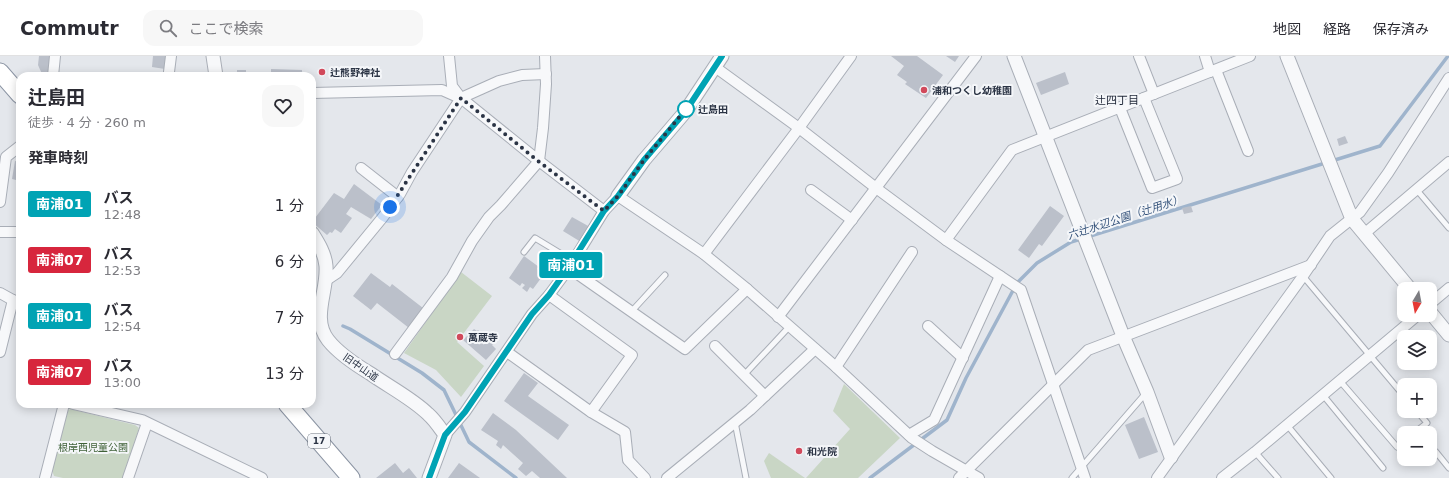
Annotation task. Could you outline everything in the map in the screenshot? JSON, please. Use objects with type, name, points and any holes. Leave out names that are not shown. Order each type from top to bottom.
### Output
[{"type":"highway","points":[[0,72],[16,90]]},
{"type":"highway","name":"17","points":[[290,408],[351,478]]},
{"type":"street","points":[[54,72],[55,56]]},
{"type":"street","points":[[169,72],[171,56]]},
{"type":"street","points":[[213,56],[215,72]]},
{"type":"street","points":[[449,56],[452,86],[461,98],[538,161],[604,211]]},
{"type":"street","points":[[395,354],[452,277],[472,241],[489,217],[538,161],[543,128],[546,84],[545,56]]},
{"type":"street","points":[[704,254],[851,56]]},
{"type":"street","points":[[778,317],[976,56]]},
{"type":"street","points":[[1014,56],[1123,336],[1147,392],[1171,457]]},
{"type":"street","points":[[1120,108],[1152,188],[1177,180],[1149,96],[1139,56]]},
{"type":"street","points":[[1205,56],[1248,151]]},
{"type":"street","points":[[946,240],[1012,150],[1250,56]]},
{"type":"street","points":[[1287,56],[1352,219],[1404,282]]},
{"type":"street","points":[[429,478],[445,435],[465,412],[532,314],[549,295],[571,264],[604,211],[618,196],[644,160],[685,112],[718,62],[876,188],[946,240],[1021,290],[1085,478]]},
{"type":"street","points":[[326,281],[337,273],[398,198],[461,98],[499,81],[522,75],[546,74]]},
{"type":"street","points":[[1157,478],[1303,276],[1330,236],[1360,212],[1388,173],[1449,78]]},
{"type":"street","points":[[316,93],[442,90],[461,98]]},
{"type":"street","points":[[0,202],[3,157],[16,149]]},
{"type":"street","points":[[1364,234],[1449,162]]},
{"type":"street","points":[[361,168],[398,198]]},
{"type":"street","points":[[811,190],[852,220]]},
{"type":"street","points":[[618,196],[704,254],[747,289],[836,367],[909,436],[932,451],[962,474],[979,478]]},
{"type":"street","points":[[0,232],[16,232]]},
{"type":"street","name":"旧中山道","points":[[316,240],[324,253],[326,266],[326,281],[321,302],[321,320],[322,329],[328,340],[356,365],[428,413],[445,435]]},
{"type":"street","points":[[836,367],[912,252]]},
{"type":"street","points":[[571,264],[631,312],[685,350],[747,289]]},
{"type":"street","points":[[962,474],[1088,350],[1310,265]]},
{"type":"street","points":[[909,436],[934,420],[1000,276]]},
{"type":"street","points":[[1437,298],[1449,288]]},
{"type":"street","points":[[0,293],[16,301]]},
{"type":"street","points":[[549,295],[632,355],[591,412]]},
{"type":"street","points":[[0,352],[16,305]]},
{"type":"street","points":[[1437,320],[1449,335]]},
{"type":"street","points":[[1222,478],[1287,426],[1410,322]]},
{"type":"street","points":[[928,326],[962,358]]},
{"type":"street","points":[[715,346],[764,396]]},
{"type":"street","points":[[667,478],[735,422],[815,349]]},
{"type":"street","points":[[507,352],[591,412],[625,432],[628,460],[644,478]]},
{"type":"street","points":[[45,478],[63,408]]},
{"type":"street","points":[[90,408],[142,420],[262,478]]},
{"type":"street","points":[[128,478],[147,423]]},
{"type":"lane","points":[[1416,189],[1449,228]]},
{"type":"lane","points":[[524,252],[535,238],[571,264]]},
{"type":"lane","points":[[631,312],[665,274]]},
{"type":"lane","points":[[1303,276],[1397,388]]},
{"type":"lane","points":[[744,375],[790,327]]},
{"type":"lane","points":[[1340,381],[1397,446]]},
{"type":"lane","points":[[1072,478],[1147,392]]},
{"type":"lane","points":[[1323,395],[1383,468]]},
{"type":"lane","points":[[1422,426],[1427,422],[1423,418]]},
{"type":"lane","points":[[735,422],[746,478]]},
{"type":"lane","points":[[1287,426],[1331,478]]},
{"type":"lane","points":[[1255,452],[1278,478]]},
{"type":"lane","points":[[1437,453],[1449,468]]},
{"type":"green space","name":"萬蔵寺","points":[[461,272],[492,296],[457,342],[484,366],[461,397],[436,370],[404,353]]},
{"type":"green space","points":[[844,384],[900,438],[858,478],[806,478],[850,429],[833,411]]},
{"type":"green space","name":"根岸西児童公園","points":[[70,409],[135,425],[139,428],[124,478],[63,478],[54,476],[52,470],[66,412]]},
{"type":"green space","points":[[769,453],[805,478],[771,478],[764,461]]},
{"type":"building","points":[[39,56],[51,56],[50,72],[41,72],[38,65]]},
{"type":"building","points":[[153,56],[167,56],[165,69],[152,67]]},
{"type":"building","name":"浦和つくし幼稚園","points":[[891,56],[917,56],[943,75],[926,98],[905,84],[907,82],[897,75],[904,66]]},
{"type":"building","points":[[946,56],[959,56],[955,62]]},
{"type":"building","points":[[271,69],[302,70],[302,72],[271,72]]},
{"type":"building","points":[[237,70],[246,70],[246,72],[237,72]]},
{"type":"building","points":[[1065,72],[1069,84],[1041,95],[1036,83]]},
{"type":"building","points":[[1345,136],[1348,143],[1339,146],[1337,139]]},
{"type":"building","points":[[15,161],[16,180],[12,179]]},
{"type":"building","points":[[354,184],[382,205],[371,219],[351,207],[346,214],[352,218],[341,233],[335,229],[332,233],[330,232],[327,235],[316,225],[316,217],[334,193],[344,199]]},
{"type":"building","points":[[1050,206],[1064,216],[1042,246],[1039,244],[1029,258],[1018,250]]},
{"type":"building","points":[[1191,206],[1193,212],[1184,214],[1182,208]]},
{"type":"building","points":[[572,217],[590,227],[581,242],[563,231]]},
{"type":"building","points":[[524,256],[539,267],[537,269],[544,274],[533,289],[530,287],[527,292],[522,288],[525,285],[522,283],[520,286],[509,278]]},
{"type":"building","points":[[371,273],[390,287],[392,284],[423,308],[409,328],[377,303],[371,310],[353,296]]},
{"type":"building","points":[[474,329],[477,331],[478,330],[482,334],[475,342],[476,343],[482,337],[487,341],[489,339],[494,343],[492,345],[496,349],[486,360],[463,340]]},
{"type":"building","points":[[524,373],[538,383],[528,396],[569,425],[558,440],[504,401]]},
{"type":"building","points":[[493,413],[516,430],[567,478],[540,478],[532,471],[526,476],[518,469],[523,463],[503,445],[501,449],[496,445],[498,441],[481,430]]},
{"type":"building","points":[[1144,417],[1158,452],[1139,459],[1125,425]]},
{"type":"building","points":[[395,463],[403,473],[409,468],[417,478],[376,478]]},
{"type":"building","points":[[459,463],[480,478],[448,478]]},
{"type":"waterway","name":"六辻水辺公園（辻用水）","points":[[870,478],[947,420],[966,378],[1017,283],[1037,263],[1071,242],[1380,146],[1448,56]]},
{"type":"waterway","name":"六辻水辺公園（辻用水）","points":[[343,326],[422,373],[444,390],[469,442],[516,478]]},
{"type":"bus line","name":"南浦01","points":[[429,478],[445,435],[465,412],[532,314],[549,295],[604,211],[618,196],[644,160],[685,112],[722,56]]},
{"type":"place","name":"辻熊野神社","points":[[322,72]]},
{"type":"place","name":"浦和つくし幼稚園","points":[[924,90]]},
{"type":"place","name":"辻島田","points":[[686,109]]},
{"type":"place","name":"萬蔵寺","points":[[460,337]]},
{"type":"place","name":"和光院","points":[[799,451]]},
{"type":"district","name":"辻四丁目","points":[[1117,100]]},
{"type":"route","points":[[390,207],[400,194],[412,172],[461,98],[538,161],[604,211],[618,196],[644,160],[686,109]]}]
